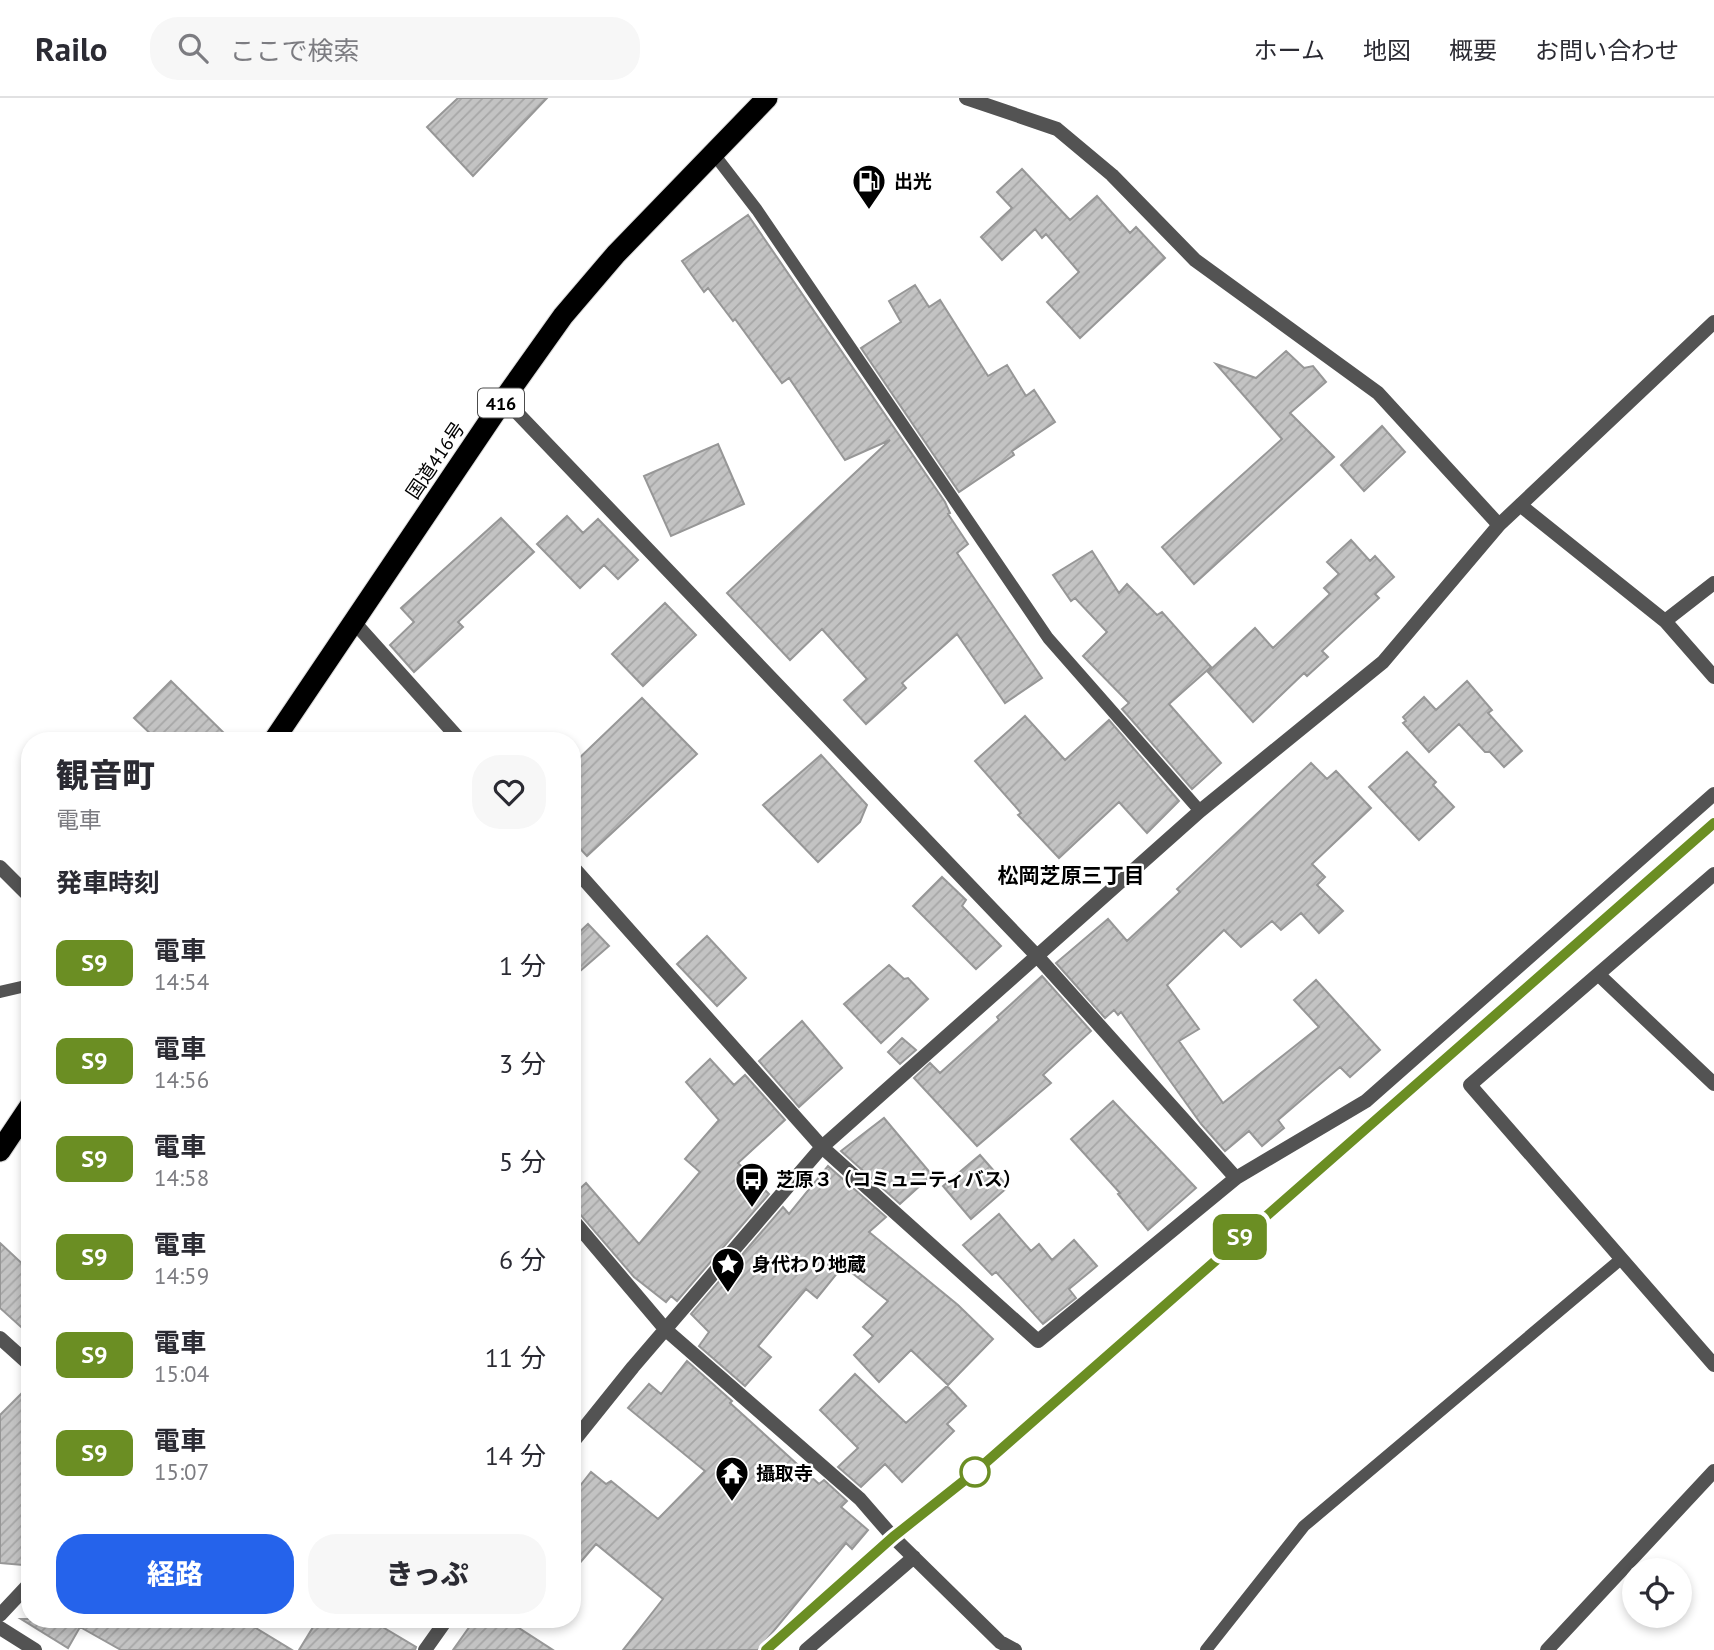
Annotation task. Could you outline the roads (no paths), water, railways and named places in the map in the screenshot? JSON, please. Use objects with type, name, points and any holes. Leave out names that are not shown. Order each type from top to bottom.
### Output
[{"type":"highway","name":"国道416号","points":[[279,732],[504,399],[572,306],[616,254],[767,98]]},
{"type":"highway","points":[[0,1151],[21,1120]]},
{"type":"street","points":[[966,98],[1057,129],[1112,175],[1195,260],[1378,393],[1499,525]]},
{"type":"street","points":[[581,1432],[633,1367],[822,1147],[1200,811],[1383,662],[1499,525],[1714,322]]},
{"type":"street","points":[[504,399],[1038,957],[1236,1178]]},
{"type":"street","points":[[1520,505],[1665,621],[1714,677]]},
{"type":"street","points":[[1665,621],[1714,583]]},
{"type":"street","points":[[354,622],[453,732]]},
{"type":"street","points":[[581,876],[822,1147],[1038,1340],[1236,1178],[1366,1101],[1714,794]]},
{"type":"street","points":[[0,867],[21,888]]},
{"type":"street","points":[[1714,874],[1470,1085],[1714,1365]]},
{"type":"street","points":[[1599,975],[1714,1084]]},
{"type":"street","points":[[581,1230],[666,1329],[860,1499],[1000,1642],[1015,1650]]},
{"type":"street","points":[[0,1338],[21,1356]]},
{"type":"street","points":[[1547,1650],[1714,1472]]},
{"type":"street","points":[[806,1650],[914,1557]]},
{"type":"street","points":[[0,1615],[21,1593]]},
{"type":"street","points":[[0,1628],[35,1650]]},
{"type":"street","points":[[425,1650],[441,1628]]},
{"type":"lane","points":[[713,153],[757,210],[1048,638],[1200,811]]},
{"type":"lane","points":[[0,992],[21,987]]},
{"type":"lane","points":[[1206,1650],[1304,1526],[1621,1259]]},
{"type":"railway","points":[[766,1650],[893,1537],[975,1472],[1714,823]]},
{"type":"train","name":"S9","points":[[766,1650],[893,1537],[975,1472],[1714,823]]},
{"type":"place","name":"出光","points":[[869,211]]},
{"type":"place","name":"芝原３（コミュニティバス）","points":[[752,1209]]},
{"type":"place","name":"身代わり地蔵","points":[[728,1294]]},
{"type":"place","name":"攝取寺","points":[[732,1503]]},
{"type":"district","name":"松岡芝原三丁目","points":[[1071,875]]}]
